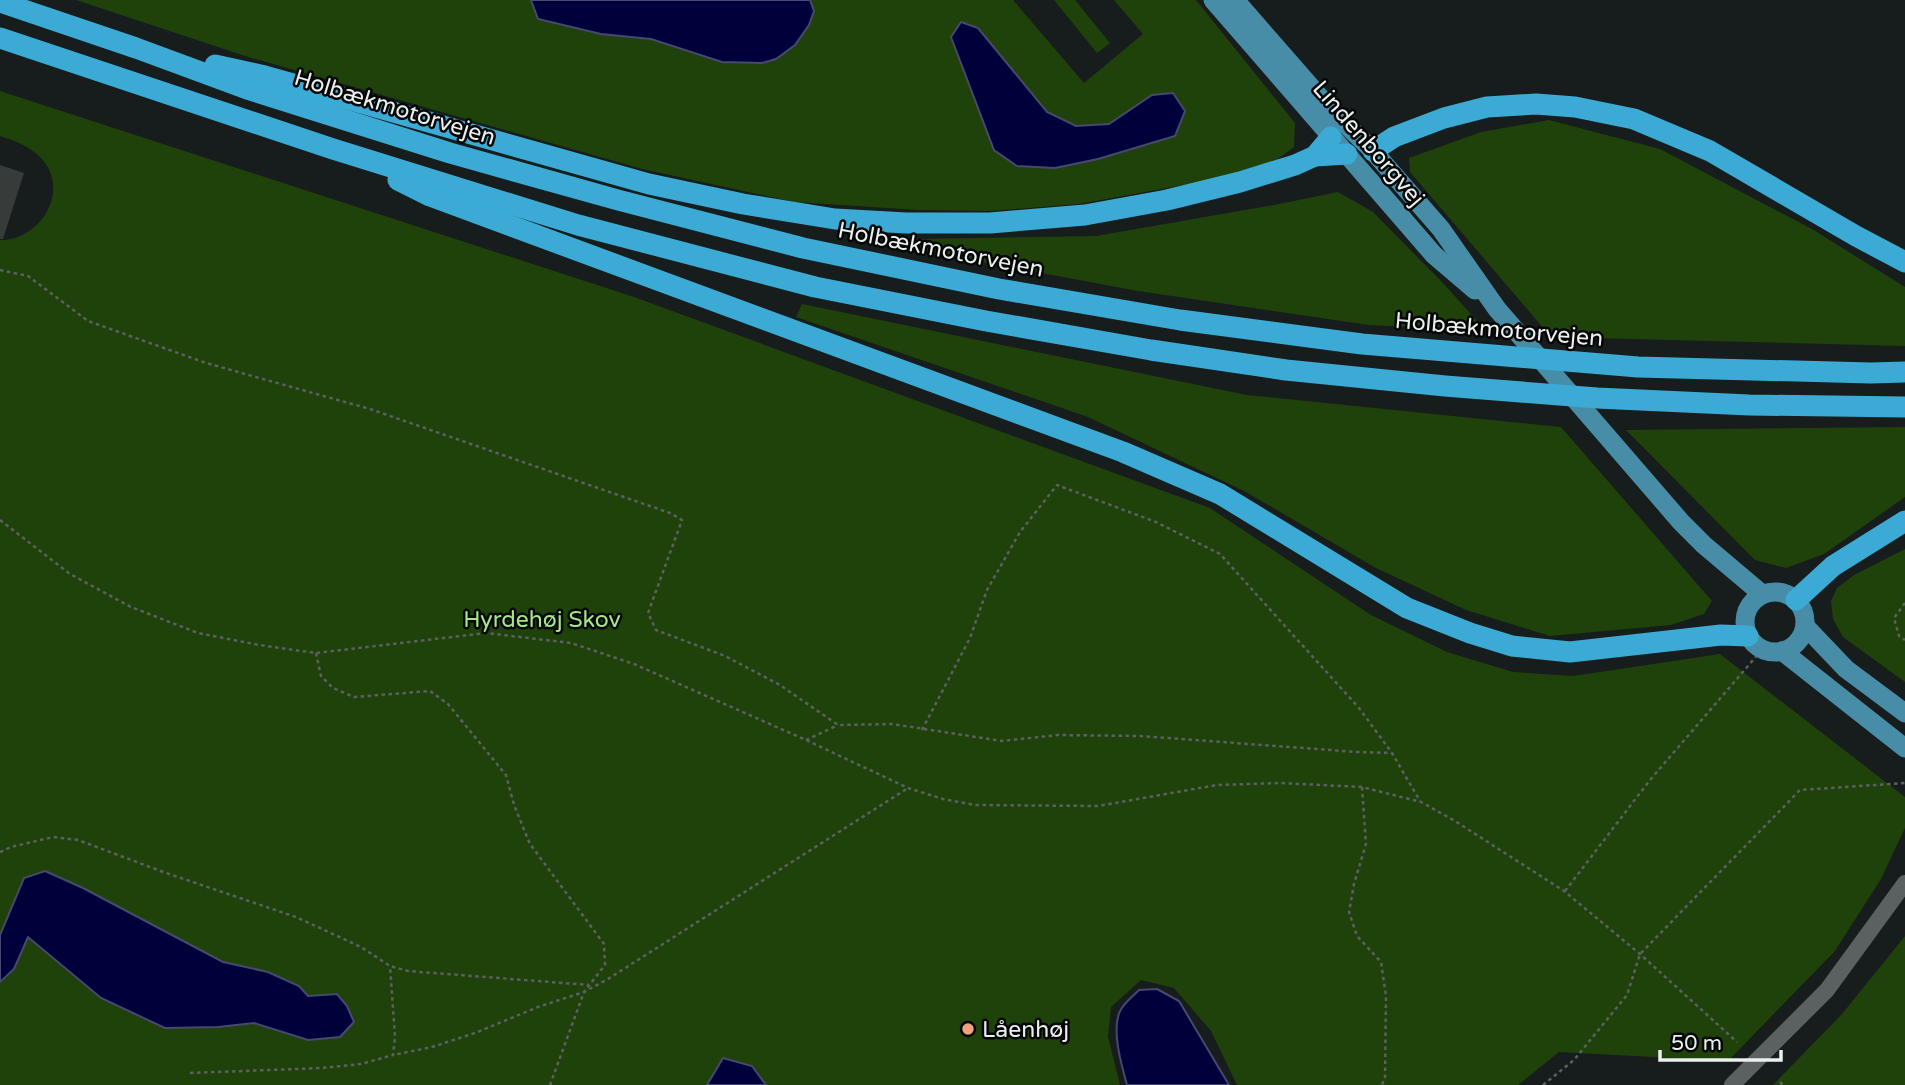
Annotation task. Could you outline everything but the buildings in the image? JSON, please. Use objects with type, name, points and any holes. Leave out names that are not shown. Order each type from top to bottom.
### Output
[{"type":"highway","name":"Holbækmotorvejen","points":[[0,2],[247,89],[450,153],[803,248],[999,289],[1180,320],[1362,344],[1638,367],[1905,372]]},
{"type":"highway","points":[[0,38],[333,149],[578,225],[815,287],[986,321],[1286,370],[1597,398],[1748,405],[1905,407]]},
{"type":"highway","points":[[136,48],[265,76],[649,184],[743,204],[835,219],[906,223],[990,223],[1085,215],[1167,200],[1240,182],[1315,156],[1347,154]]},
{"type":"highway","points":[[1368,162],[1394,137],[1444,118],[1487,107],[1536,104],[1575,107],[1634,119],[1710,151],[1905,262]]},
{"type":"highway","points":[[1315,156],[1331,138]]},
{"type":"highway","points":[[333,149],[430,195],[1123,452],[1220,494],[1407,608],[1470,633],[1512,646],[1570,652],[1721,635],[1764,645]]},
{"type":"highway","points":[[1796,600],[1833,566],[1905,521]]},
{"type":"main road","name":"Lindenborgvej","points":[[1213,0],[1347,154]]},
{"type":"main road","name":"Lindenborgvej","points":[[1235,0],[1331,110],[1434,255],[1499,311]]},
{"type":"main road","points":[[1347,154],[1368,162]]},
{"type":"main road","name":"Lindenborgvej","points":[[1368,162],[1441,229],[1499,311],[1681,522],[1762,594]]},
{"type":"main road","name":"Lindenborgvej","points":[[1704,545],[1747,608]]},
{"type":"main road","points":[[1764,645],[1790,648],[1797,642],[1805,626],[1803,612],[1796,600],[1789,595],[1771,591],[1762,594],[1747,608],[1745,627],[1764,645],[1905,748]]},
{"type":"main road","points":[[1805,626],[1846,669],[1905,713]]},
{"type":"street","points":[[1732,1085],[1828,990],[1905,883]]},
{"type":"path","points":[[0,271],[28,276],[88,321],[206,363],[370,409],[670,513],[682,520],[648,613],[656,630],[725,656],[780,685],[838,725]]},
{"type":"path","points":[[922,730],[970,638],[987,590],[1020,532],[1057,485],[1156,522],[1220,554],[1359,709],[1392,753],[1421,802]]},
{"type":"path","points":[[0,520],[70,574],[131,607],[198,633],[316,653],[486,634],[570,643],[634,664],[908,788],[943,799],[975,805],[1098,806],[1217,785],[1280,783],[1362,787],[1421,802],[1564,891],[1640,954],[1737,1042]]},
{"type":"path","points":[[1905,603],[1894,618],[1899,636],[1905,640]]},
{"type":"path","points":[[1564,891],[1650,780],[1764,645]]},
{"type":"path","points":[[316,653],[321,676],[333,688],[354,697],[430,691],[448,704],[506,775],[514,805],[530,844],[604,944],[605,965],[584,992],[550,1085]]},
{"type":"path","points":[[806,740],[838,725],[892,724],[1002,741],[1058,735],[1141,736],[1392,753]]},
{"type":"path","points":[[1543,1085],[1574,1060],[1627,995],[1640,954],[1800,790],[1905,783]]},
{"type":"path","points":[[1362,787],[1366,844],[1349,912],[1357,936],[1381,962],[1385,996],[1385,1077],[1382,1085]]},
{"type":"path","points":[[190,1073],[361,1064],[432,1047],[584,992],[908,788]]},
{"type":"path","points":[[0,852],[53,837],[78,840],[296,917],[361,947],[390,966],[408,971],[589,985]]},
{"type":"path","points":[[390,966],[395,1037],[393,1055]]},
{"type":"green space","points":[[76,0],[1013,0],[1084,83],[1143,34],[1114,0],[1196,0],[1295,123],[1294,147],[1275,161],[1211,180],[1079,204],[990,211],[919,210],[794,202],[642,169],[245,56]]},
{"type":"green space","points":[[1054,0],[1075,0],[1110,43],[1097,53]]},
{"type":"green space","name":"Hyrdehøj Skov","points":[[0,91],[634,297],[1210,508],[1371,615],[1447,652],[1513,672],[1573,676],[1720,654],[1905,797],[1905,828],[1881,879],[1835,951],[1728,1061],[1559,1052],[1518,1085],[1237,1085],[1211,1031],[1174,988],[1141,980],[1111,1007],[1108,1037],[1120,1085],[766,1085],[752,1066],[723,1058],[707,1085],[0,1085],[0,240],[14,238],[38,224],[52,199],[53,186],[50,172],[38,155],[23,145],[0,136]]},
{"type":"green space","points":[[1549,120],[1660,149],[1812,229],[1905,287],[1905,346],[1551,337],[1410,172],[1409,158],[1481,132]]},
{"type":"green space","points":[[1338,192],[1373,212],[1443,283],[1478,322],[1474,330],[1369,325],[1138,291],[912,249],[913,239],[1096,236]]},
{"type":"green space","points":[[802,304],[1247,395],[1561,427],[1712,601],[1704,614],[1671,625],[1550,636],[1466,610],[1376,568],[1246,492],[1088,417],[796,317]]},
{"type":"green space","points":[[1905,427],[1905,497],[1824,554],[1786,568],[1755,560],[1626,430]]},
{"type":"green space","points":[[1905,549],[1905,682],[1843,637],[1833,619],[1831,601],[1837,588],[1854,575]]},
{"type":"green space","points":[[1905,936],[1905,1085],[1773,1085],[1842,1014]]},
{"type":"shaded area","points":[[531,0],[810,0],[814,11],[809,25],[795,45],[776,59],[762,63],[722,62],[651,39],[601,34],[538,19]]},
{"type":"shaded area","points":[[961,22],[978,28],[1047,112],[1076,126],[1109,124],[1152,95],[1173,93],[1185,111],[1175,136],[1098,159],[1055,168],[1017,166],[994,150],[951,37]]},
{"type":"shaded area","points":[[45,871],[83,888],[223,962],[268,972],[299,986],[308,996],[337,994],[347,1006],[354,1022],[340,1037],[308,1040],[254,1023],[165,1028],[101,998],[28,937],[14,969],[0,982],[0,935],[24,878]]},
{"type":"shaded area","points":[[1157,989],[1179,1001],[1229,1085],[1127,1085],[1117,1042],[1119,1013],[1139,990]]},
{"type":"shaded area","points":[[723,1058],[752,1066],[766,1085],[707,1085]]},
{"type":"place","name":"Låenhøj","points":[[968,1029]]}]
